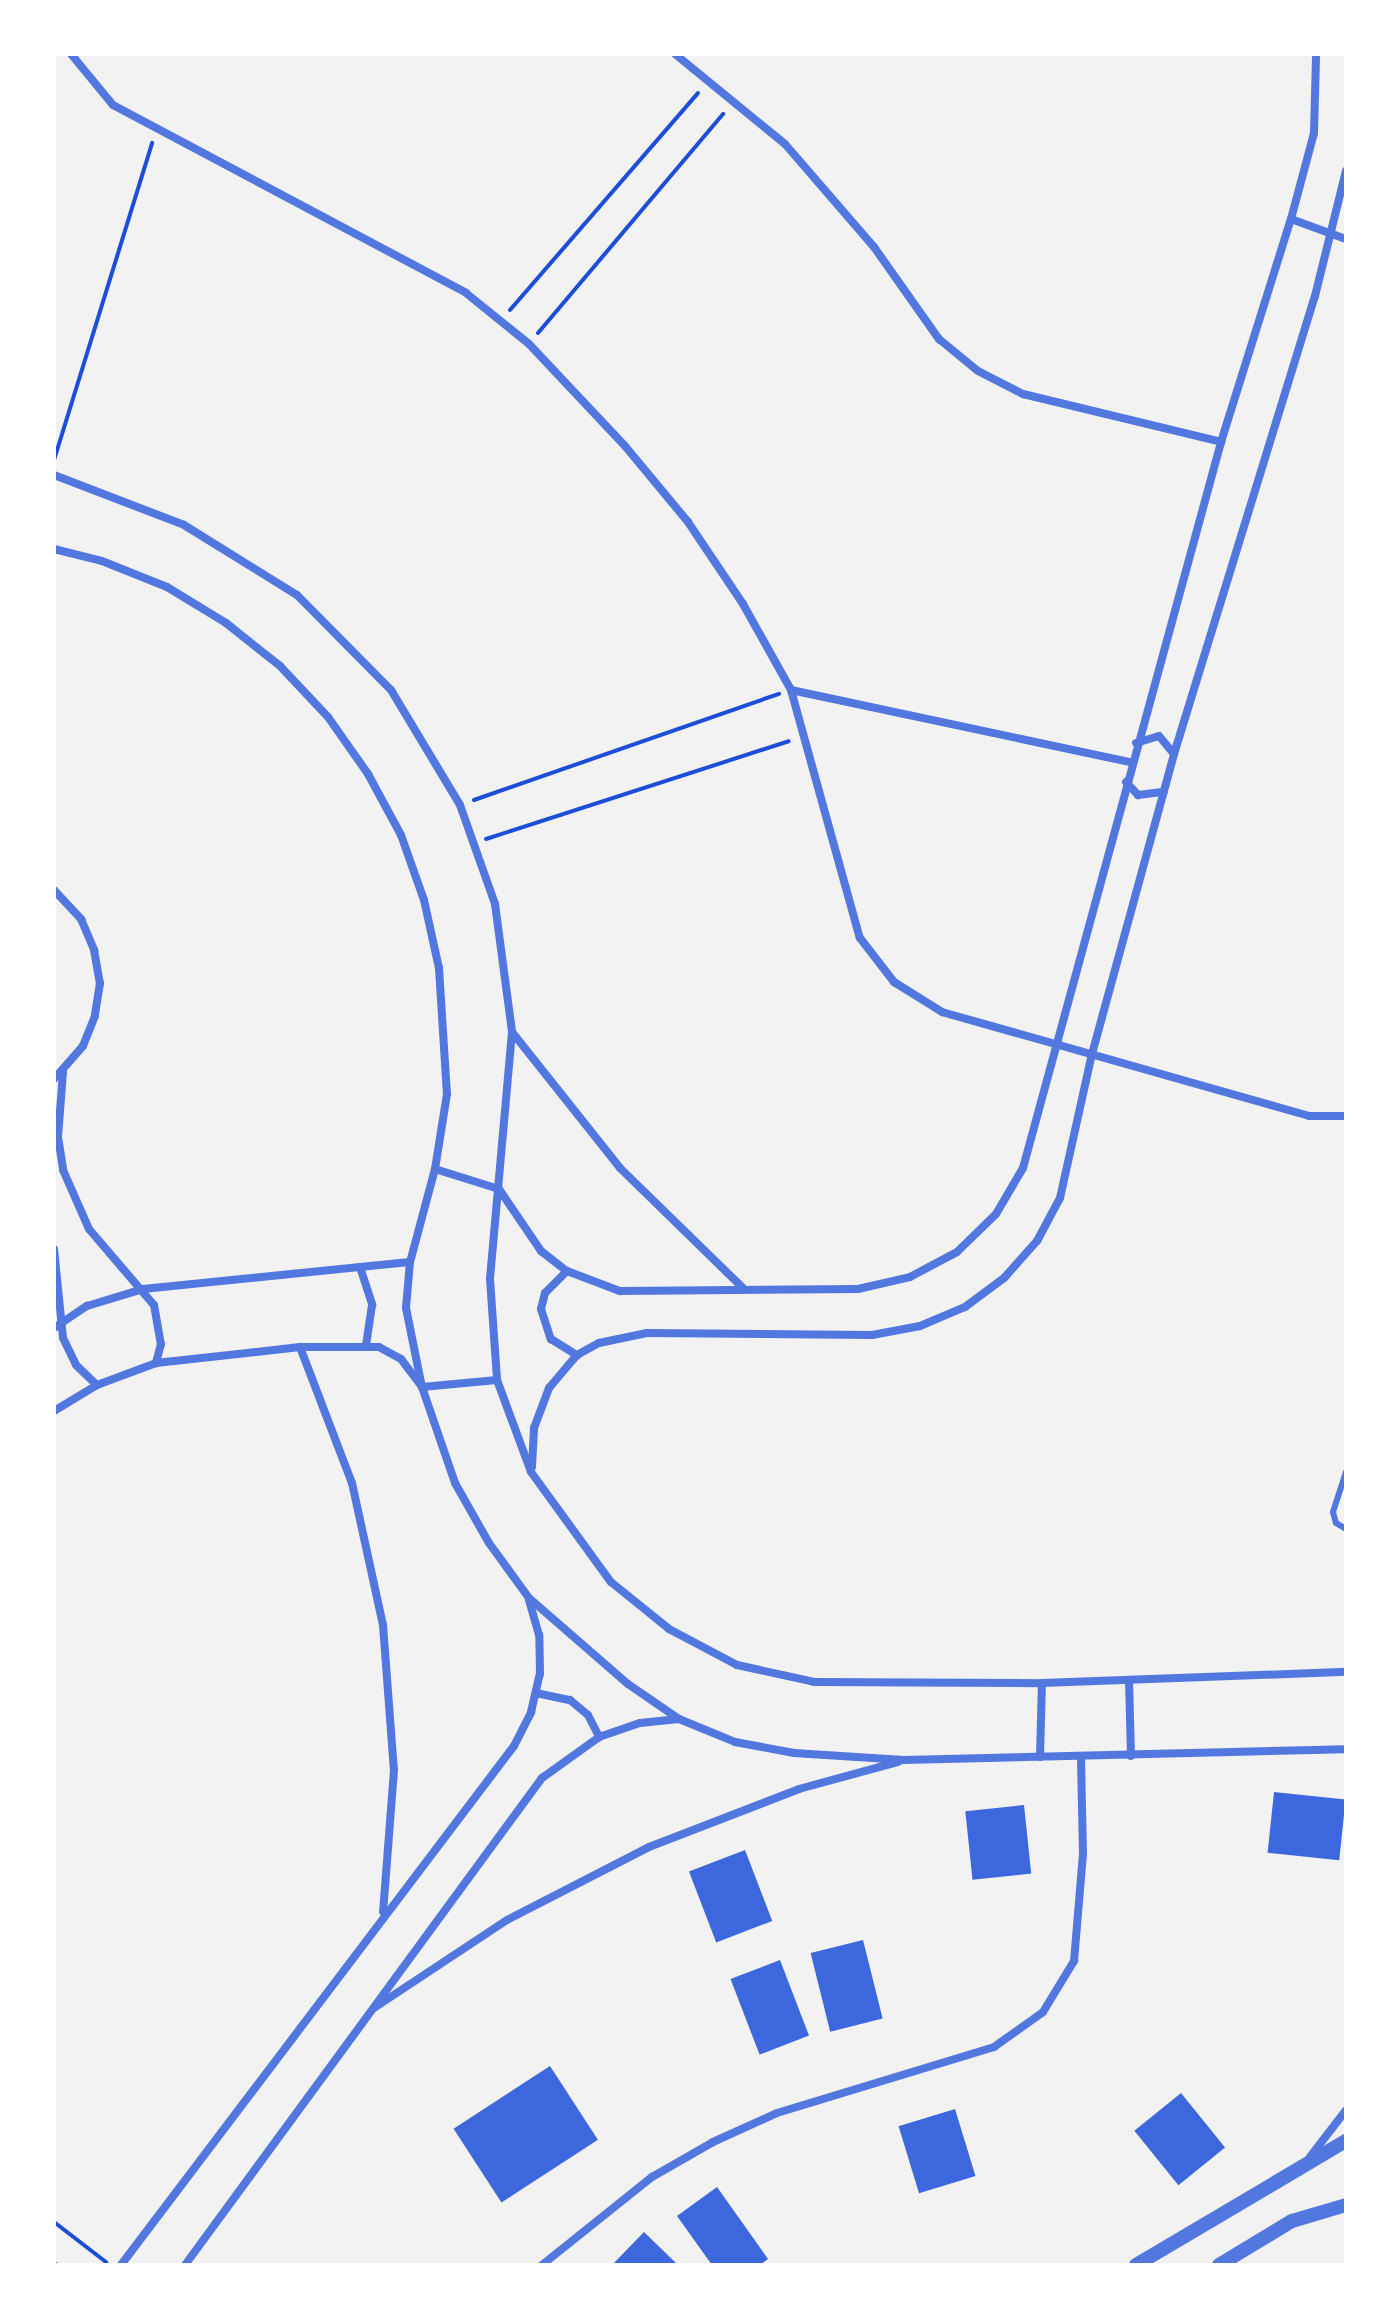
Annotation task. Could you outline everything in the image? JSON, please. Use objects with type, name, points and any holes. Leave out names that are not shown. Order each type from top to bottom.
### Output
[{"type":"street","points":[[71,54],[113,105],[428,269],[529,344],[625,446],[688,522],[743,604],[791,690],[807,735],[860,938],[875,962],[905,991],[942,1012],[1053,1045],[1309,1116],[1346,1116]]},
{"type":"street","points":[[675,54],[736,99],[830,192],[939,339],[978,371],[1023,394],[1221,442]]},
{"type":"street","points":[[435,1169],[499,1189],[541,1251],[567,1271],[620,1291],[858,1289],[910,1277],[957,1252],[996,1214],[1023,1168],[1053,1045],[1221,442],[1291,219],[1314,133],[1316,54]]},
{"type":"street","points":[[531,1472],[534,1428],[549,1388],[577,1355],[622,1336],[647,1333],[872,1335],[920,1326],[965,1307],[1004,1278],[1037,1241],[1060,1198],[1092,1054],[1174,754],[1333,234],[1346,171]]},
{"type":"street","points":[[1291,219],[1346,239]]},
{"type":"street","points":[[54,475],[184,525],[297,595],[391,690],[460,805],[476,843],[495,904],[512,1032],[490,1279],[497,1380],[531,1472],[611,1582],[669,1629],[737,1665],[814,1682],[1042,1683],[1346,1672]]},
{"type":"street","points":[[54,549],[102,561],[167,587],[226,623],[280,666],[328,717],[368,774],[405,848],[424,900],[439,968],[447,1094],[435,1169],[410,1262],[406,1308],[422,1387],[455,1483],[489,1543],[529,1598],[628,1684],[679,1719],[735,1742],[794,1753],[904,1760],[1345,1750]]},
{"type":"street","points":[[791,690],[1131,762]]},
{"type":"street","points":[[1136,743],[1159,736],[1174,754]]},
{"type":"street","points":[[1126,782],[1147,798],[1164,792]]},
{"type":"street","points":[[54,890],[81,919],[94,950],[100,983],[95,1016],[83,1046],[54,1079]]},
{"type":"street","points":[[512,1032],[620,1168],[744,1289]]},
{"type":"street","points":[[63,1072],[58,1137],[74,1201],[109,1256],[143,1289],[160,1324],[156,1363]]},
{"type":"street","points":[[54,1249],[57,1326],[76,1365],[97,1385]]},
{"type":"street","points":[[57,1326],[87,1306],[143,1289],[410,1262]]},
{"type":"street","points":[[360,1267],[372,1305],[366,1345]]},
{"type":"street","points":[[567,1271],[545,1293],[541,1309],[551,1339],[577,1355]]},
{"type":"street","points":[[54,1411],[97,1385],[156,1363],[300,1347],[366,1345],[401,1359],[422,1387]]},
{"type":"street","points":[[300,1347],[352,1483],[383,1625],[394,1770],[383,1915]]},
{"type":"street","points":[[422,1387],[497,1380]]},
{"type":"street","points":[[121,2265],[383,1915],[514,1746],[536,1693],[539,1635],[529,1598]]},
{"type":"street","points":[[1129,1680],[1131,1756]]},
{"type":"street","points":[[1040,1757],[1042,1683]]},
{"type":"street","points":[[536,1693],[570,1700],[588,1715],[599,1737]]},
{"type":"street","points":[[185,2265],[542,1778],[599,1737],[640,1723],[679,1719]]},
{"type":"street","points":[[542,2265],[629,2194],[713,2142],[816,2100],[994,2047],[1043,2012],[1074,1961],[1083,1854],[1081,1758]]},
{"type":"street","points":[[367,2013],[507,1920],[649,1847],[799,1789],[904,1760]]},
{"type":"street","points":[[1302,2167],[1346,2110]]},
{"type":"street","points":[[1136,2265],[1346,2141]]},
{"type":"street","points":[[1219,2265],[1292,2221],[1346,2205]]},
{"type":"lane","points":[[1346,1472],[1333,1512],[1336,1523],[1346,1529]]},
{"type":"path","points":[[500,320],[710,79]]},
{"type":"path","points":[[529,344],[736,99]]},
{"type":"path","points":[[54,461],[157,129]]},
{"type":"path","points":[[460,805],[791,690]]},
{"type":"path","points":[[476,843],[807,735]]},
{"type":"path","points":[[54,2222],[111,2265]]},
{"type":"building","points":[[1274,1792],[1346,1800],[1339,1860],[1268,1853]]},
{"type":"building","points":[[1024,1805],[1031,1874],[973,1880],[965,1811]]},
{"type":"building","points":[[745,1850],[772,1921],[716,1942],[689,1872]]},
{"type":"building","points":[[863,1940],[883,2019],[830,2032],[811,1953]]},
{"type":"building","points":[[780,1960],[809,2036],[760,2055],[731,1979]]},
{"type":"building","points":[[550,2066],[598,2140],[501,2202],[454,2129]]},
{"type":"building","points":[[1181,2093],[1225,2147],[1178,2185],[1134,2131]]},
{"type":"building","points":[[955,2109],[975,2176],[919,2193],[899,2126]]},
{"type":"building","points":[[717,2187],[768,2259],[760,2265],[712,2265],[677,2216]]},
{"type":"building","points":[[644,2232],[678,2265],[612,2265]]}]
